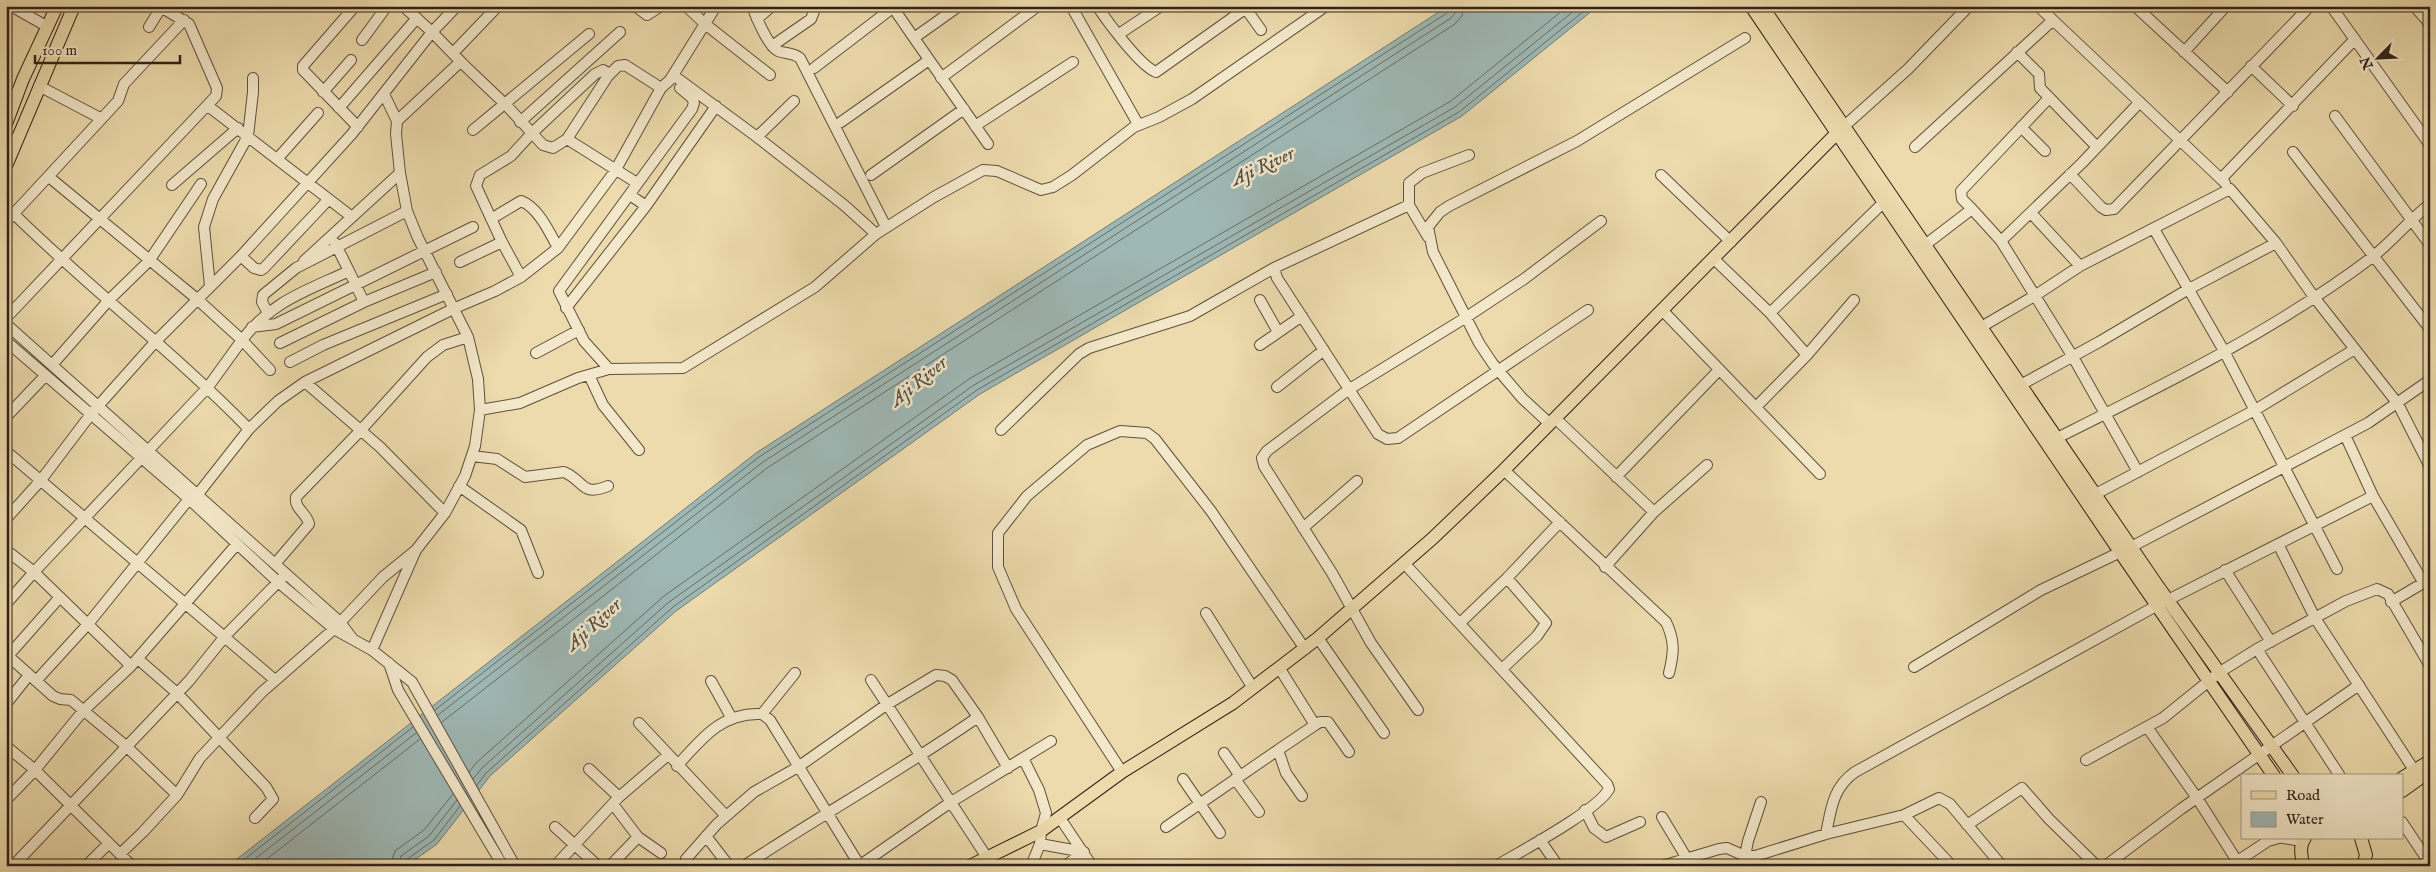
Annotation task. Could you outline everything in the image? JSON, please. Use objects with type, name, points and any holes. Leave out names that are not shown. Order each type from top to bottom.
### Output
[{"type":"main road","points":[[6,124],[9,108],[57,6]]},
{"type":"main road","points":[[6,166],[74,6]]},
{"type":"main road","points":[[1751,6],[1784,46],[1922,248],[1971,332],[2017,387]]},
{"type":"main road","points":[[1762,6],[1784,46]]},
{"type":"main road","points":[[1841,129],[1884,202],[1922,248],[1982,327],[2017,387],[2126,550],[2168,601],[2292,774]]},
{"type":"main road","points":[[970,866],[986,856],[1040,837],[1060,818],[1122,772],[1253,688],[1318,638],[1404,563],[1504,470],[1841,129]]},
{"type":"main road","points":[[2126,550],[2156,606],[2273,774]]},
{"type":"main road","points":[[2404,777],[2414,770],[2429,770]]},
{"type":"main road","points":[[2404,789],[2429,770]]},
{"type":"main road","points":[[2303,840],[2301,858],[2304,866]]},
{"type":"main road","points":[[2362,840],[2366,855],[2363,866]]},
{"type":"street","points":[[11,6],[48,27]]},
{"type":"street","points":[[6,318],[216,96],[217,88],[193,30],[184,20],[161,6],[149,27]]},
{"type":"street","points":[[355,6],[303,66],[304,74],[358,127]]},
{"type":"street","points":[[362,40],[387,6]]},
{"type":"street","points":[[404,6],[506,105],[520,122],[547,148],[553,148],[567,139],[610,74],[618,66],[625,65],[661,88]]},
{"type":"street","points":[[6,520],[41,480],[91,414],[156,341],[241,256],[306,182],[358,127],[432,32],[457,6]]},
{"type":"street","points":[[453,53],[498,6]]},
{"type":"street","points":[[635,6],[647,15],[660,6]]},
{"type":"street","points":[[686,6],[705,24],[770,74]]},
{"type":"street","points":[[6,704],[88,624],[249,429],[278,401],[305,382],[521,277],[558,248],[616,171],[661,88],[671,78],[716,6]]},
{"type":"street","points":[[752,6],[772,46],[780,52],[790,52],[800,58],[886,227]]},
{"type":"street","points":[[757,19],[772,6]]},
{"type":"street","points":[[772,46],[810,19],[816,6]]},
{"type":"street","points":[[914,38],[959,6]]},
{"type":"street","points":[[941,78],[1038,6]]},
{"type":"street","points":[[1071,6],[1138,124]]},
{"type":"street","points":[[1097,6],[1145,65],[1156,72],[1246,7],[1261,30]]},
{"type":"street","points":[[1119,34],[1161,6]]},
{"type":"street","points":[[480,410],[520,403],[609,368],[677,369],[690,365],[815,287],[876,234],[934,197],[983,170],[997,171],[1041,190],[1053,187],[1072,175],[1138,124],[1159,117],[1192,98],[1326,6]]},
{"type":"street","points":[[1841,129],[1908,69],[1969,6]]},
{"type":"street","points":[[2038,6],[2222,179],[2276,243],[2314,297],[2398,404],[2430,466]]},
{"type":"street","points":[[2136,6],[2228,92]]},
{"type":"street","points":[[2184,52],[2226,6]]},
{"type":"street","points":[[2070,174],[2096,202],[2110,210],[2123,202],[2310,6]]},
{"type":"street","points":[[2331,6],[2430,145]]},
{"type":"street","points":[[2414,6],[2430,24]]},
{"type":"street","points":[[814,68],[894,7],[988,144]]},
{"type":"street","points":[[339,108],[417,18]]},
{"type":"street","points":[[6,222],[49,178],[100,118],[118,101],[124,84],[184,20]]},
{"type":"street","points":[[1915,148],[2053,20]]},
{"type":"street","points":[[520,122],[620,32]]},
{"type":"street","points":[[473,130],[506,105],[589,34]]},
{"type":"street","points":[[1428,238],[1428,227],[1449,206],[1577,141],[1745,38]]},
{"type":"street","points":[[2222,179],[2355,39]]},
{"type":"street","points":[[2017,52],[2038,74],[2038,85],[2097,147]]},
{"type":"street","points":[[323,92],[351,60]]},
{"type":"street","points":[[841,122],[929,60]]},
{"type":"street","points":[[975,126],[1073,62]]},
{"type":"street","points":[[397,121],[458,64],[463,64]]},
{"type":"street","points":[[2251,66],[2293,106]]},
{"type":"street","points":[[521,277],[491,220],[476,186],[477,180],[480,175],[511,156],[532,133],[595,74],[603,70],[610,74]]},
{"type":"street","points":[[210,286],[204,227],[213,199],[248,136],[254,92],[253,78]]},
{"type":"street","points":[[671,78],[716,106],[757,137],[844,205],[876,234]]},
{"type":"street","points":[[609,368],[591,351],[560,296],[560,286],[630,195],[692,109],[694,103],[692,98],[671,78]]},
{"type":"street","points":[[39,86],[100,118]]},
{"type":"street","points":[[120,854],[177,795],[200,758],[220,736],[275,680],[337,625],[383,577],[416,550],[446,513],[460,486],[472,456],[480,410],[478,379],[468,337],[425,252],[407,211],[400,173],[396,134],[397,121],[384,94]]},
{"type":"street","points":[[2049,98],[1961,192],[1962,199],[2000,241],[2036,295],[2138,472]]},
{"type":"street","points":[[757,137],[794,101]]},
{"type":"street","points":[[2000,241],[2031,213],[2140,102]]},
{"type":"street","points":[[208,106],[278,158],[328,200],[352,217]]},
{"type":"street","points":[[566,308],[646,206],[716,106]]},
{"type":"street","points":[[871,174],[964,109]]},
{"type":"street","points":[[278,158],[318,113]]},
{"type":"street","points":[[2335,116],[2430,245]]},
{"type":"street","points":[[2021,127],[2045,151]]},
{"type":"street","points":[[172,185],[238,128]]},
{"type":"street","points":[[567,139],[637,183]]},
{"type":"street","points":[[2294,152],[2430,329]]},
{"type":"street","points":[[1469,155],[1415,177],[1409,183],[1409,205],[1428,238],[1465,318],[1479,343],[1522,398],[1553,421],[1654,512]]},
{"type":"street","points":[[268,313],[262,302],[263,295],[296,268],[400,173]]},
{"type":"street","points":[[1661,175],[1731,242]]},
{"type":"street","points":[[49,178],[198,299],[242,340],[270,370]]},
{"type":"street","points":[[52,365],[109,300],[149,261],[201,184]]},
{"type":"street","points":[[1971,332],[2036,295],[2080,266],[2230,189]]},
{"type":"street","points":[[630,195],[646,206]]},
{"type":"street","points":[[241,256],[254,268],[261,270],[328,200]]},
{"type":"street","points":[[1770,314],[1884,202]]},
{"type":"street","points":[[491,220],[514,204],[526,203],[543,223],[558,248]]},
{"type":"street","points":[[2052,441],[2276,322],[2375,255],[2411,219],[2430,204]]},
{"type":"street","points":[[1000,430],[1079,354],[1088,348],[1190,316],[1274,268],[1409,205]]},
{"type":"street","points":[[1922,248],[1972,209]]},
{"type":"street","points":[[296,268],[407,211]]},
{"type":"street","points":[[2031,213],[2080,266]]},
{"type":"street","points":[[14,215],[61,261],[109,300],[208,387],[249,429]]},
{"type":"street","points":[[1418,710],[1371,643],[1332,573],[1264,466],[1262,458],[1266,451],[1348,390],[1465,318],[1524,278],[1601,221]]},
{"type":"street","points":[[252,327],[276,324],[473,227]]},
{"type":"street","points":[[2154,229],[2224,351],[2336,569]]},
{"type":"street","points":[[331,236],[357,284],[364,302]]},
{"type":"street","points":[[460,262],[502,242]]},
{"type":"street","points":[[2017,387],[2073,357],[2188,290],[2276,243]]},
{"type":"street","points":[[1714,258],[1770,314],[1807,355]]},
{"type":"street","points":[[1274,268],[1277,278],[1348,390],[1378,434],[1387,439],[1398,438],[1588,310]]},
{"type":"street","points":[[6,604],[208,387],[252,327],[278,304],[350,271]]},
{"type":"street","points":[[280,343],[364,302],[436,272]]},
{"type":"street","points":[[290,362],[323,345],[447,294]]},
{"type":"street","points":[[1260,300],[1278,332]]},
{"type":"street","points":[[1756,407],[1807,355],[1854,300]]},
{"type":"street","points":[[1663,310],[1820,474]]},
{"type":"street","points":[[1260,345],[1302,316]]},
{"type":"street","points":[[6,324],[99,406],[146,454],[286,574],[337,625],[412,682],[514,863]]},
{"type":"street","points":[[536,353],[579,330]]},
{"type":"street","points":[[275,564],[309,524],[308,518],[297,506],[296,497],[361,430],[427,357],[444,346],[468,337]]},
{"type":"street","points":[[6,341],[91,414],[146,454]]},
{"type":"street","points":[[2090,497],[2255,410],[2355,349]]},
{"type":"street","points":[[1277,387],[1324,350]]},
{"type":"street","points":[[1616,477],[1719,370]]},
{"type":"street","points":[[589,375],[603,404],[639,450]]},
{"type":"street","points":[[6,417],[46,376]]},
{"type":"street","points":[[1914,667],[2036,593],[2126,550],[2345,435],[2398,404],[2430,380]]},
{"type":"street","points":[[305,382],[361,430],[446,513]]},
{"type":"street","points":[[1122,772],[1016,609],[998,567],[998,533],[1026,496],[1087,445],[1120,431],[1147,433],[1155,438],[1211,511],[1305,649]]},
{"type":"street","points":[[2345,435],[2373,496],[2426,581],[2391,602]]},
{"type":"street","points":[[6,451],[185,604],[226,635],[275,680]]},
{"type":"street","points":[[472,456],[497,459],[525,477],[564,472],[588,490],[594,492],[608,486]]},
{"type":"street","points":[[1605,567],[1654,512],[1707,464]]},
{"type":"street","points":[[1504,470],[1605,567],[1622,580],[1666,622],[1674,642],[1669,673]]},
{"type":"street","points":[[1304,528],[1357,481]]},
{"type":"street","points":[[460,486],[521,530],[538,573]]},
{"type":"street","points":[[194,496],[237,544],[278,582],[337,625]]},
{"type":"street","points":[[1826,834],[1832,802],[1838,788],[1855,772],[2156,606],[2373,496]]},
{"type":"street","points":[[1460,622],[1507,578],[1560,522]]},
{"type":"street","points":[[6,800],[35,770],[83,711],[134,662],[237,544]]},
{"type":"street","points":[[2278,544],[2315,618],[2414,770]]},
{"type":"street","points":[[6,550],[34,572],[88,624],[134,662],[177,693],[220,736],[270,792],[272,800],[256,818]]},
{"type":"street","points":[[372,650],[416,550]]},
{"type":"street","points":[[1404,563],[1607,784],[1609,789],[1606,794],[1585,810],[1496,866]]},
{"type":"street","points":[[2225,570],[2270,642]]},
{"type":"street","points":[[13,866],[177,693],[226,635],[286,574]]},
{"type":"street","points":[[1502,669],[1538,636],[1546,622],[1507,578]]},
{"type":"street","points":[[2086,760],[2162,718],[2210,682],[2220,672],[2257,649],[2315,618],[2377,589],[2388,594],[2430,666]]},
{"type":"street","points":[[60,597],[7,655],[53,696],[71,700],[126,746],[177,795]]},
{"type":"street","points":[[1206,613],[1253,688]]},
{"type":"street","points":[[1318,638],[1384,732]]},
{"type":"street","points":[[2257,649],[2339,774]]},
{"type":"street","points":[[388,662],[398,690],[502,865]]},
{"type":"street","points":[[1280,669],[1315,725]]},
{"type":"street","points":[[762,714],[795,673]]},
{"type":"street","points":[[686,859],[726,816],[765,784],[798,767],[886,705],[936,675],[945,676],[952,680],[978,717],[1008,768]]},
{"type":"street","points":[[870,680],[986,856]]},
{"type":"street","points":[[711,681],[731,717]]},
{"type":"street","points":[[2105,866],[2258,754],[2359,685]]},
{"type":"street","points":[[678,766],[706,734],[731,717],[762,714],[770,720],[860,865],[951,802],[1051,741]]},
{"type":"street","points":[[744,866],[828,812],[921,757],[978,717]]},
{"type":"street","points":[[1166,827],[1315,725],[1328,722],[1349,752]]},
{"type":"street","points":[[639,723],[726,816]]},
{"type":"street","points":[[2147,727],[2197,798],[2233,864],[2272,840]]},
{"type":"street","points":[[6,746],[35,770],[132,866]]},
{"type":"street","points":[[1278,750],[1286,773],[1302,796]]},
{"type":"street","points":[[1224,753],[1259,812]]},
{"type":"street","points":[[555,866],[616,800],[668,755]]},
{"type":"street","points":[[1024,758],[1044,802],[1046,813],[1031,866]]},
{"type":"street","points":[[589,769],[616,800],[638,837],[661,853]]},
{"type":"street","points":[[1183,778],[1220,833]]},
{"type":"street","points":[[1967,825],[2022,788],[2049,819],[2097,866]]},
{"type":"street","points":[[1744,861],[1826,834],[1904,815],[1939,798],[1950,804],[2002,866]]},
{"type":"street","points":[[1744,861],[1748,841],[1761,802]]},
{"type":"street","points":[[1585,810],[1594,828],[1606,837],[1640,822]]},
{"type":"street","points":[[1904,815],[1952,866]]},
{"type":"street","points":[[1662,817],[1686,857]]},
{"type":"street","points":[[1060,818],[1092,866]]},
{"type":"street","points":[[2404,825],[2430,864]]},
{"type":"street","points":[[555,827],[598,866]]},
{"type":"street","points":[[706,836],[729,866]]},
{"type":"street","points":[[610,866],[638,837]]},
{"type":"street","points":[[1040,837],[1084,852]]},
{"type":"street","points":[[1540,840],[1558,866]]},
{"type":"street","points":[[86,866],[109,843]]},
{"type":"street","points":[[1663,866],[1686,857],[1727,848],[1744,861]]},
{"type":"street","points":[[1065,866],[1084,852]]},
{"type":"water","name":"Aji River","points":[[1448,6],[1598,6],[1462,116],[980,394],[676,611],[490,776],[437,844],[406,866],[228,866],[756,453]]}]
